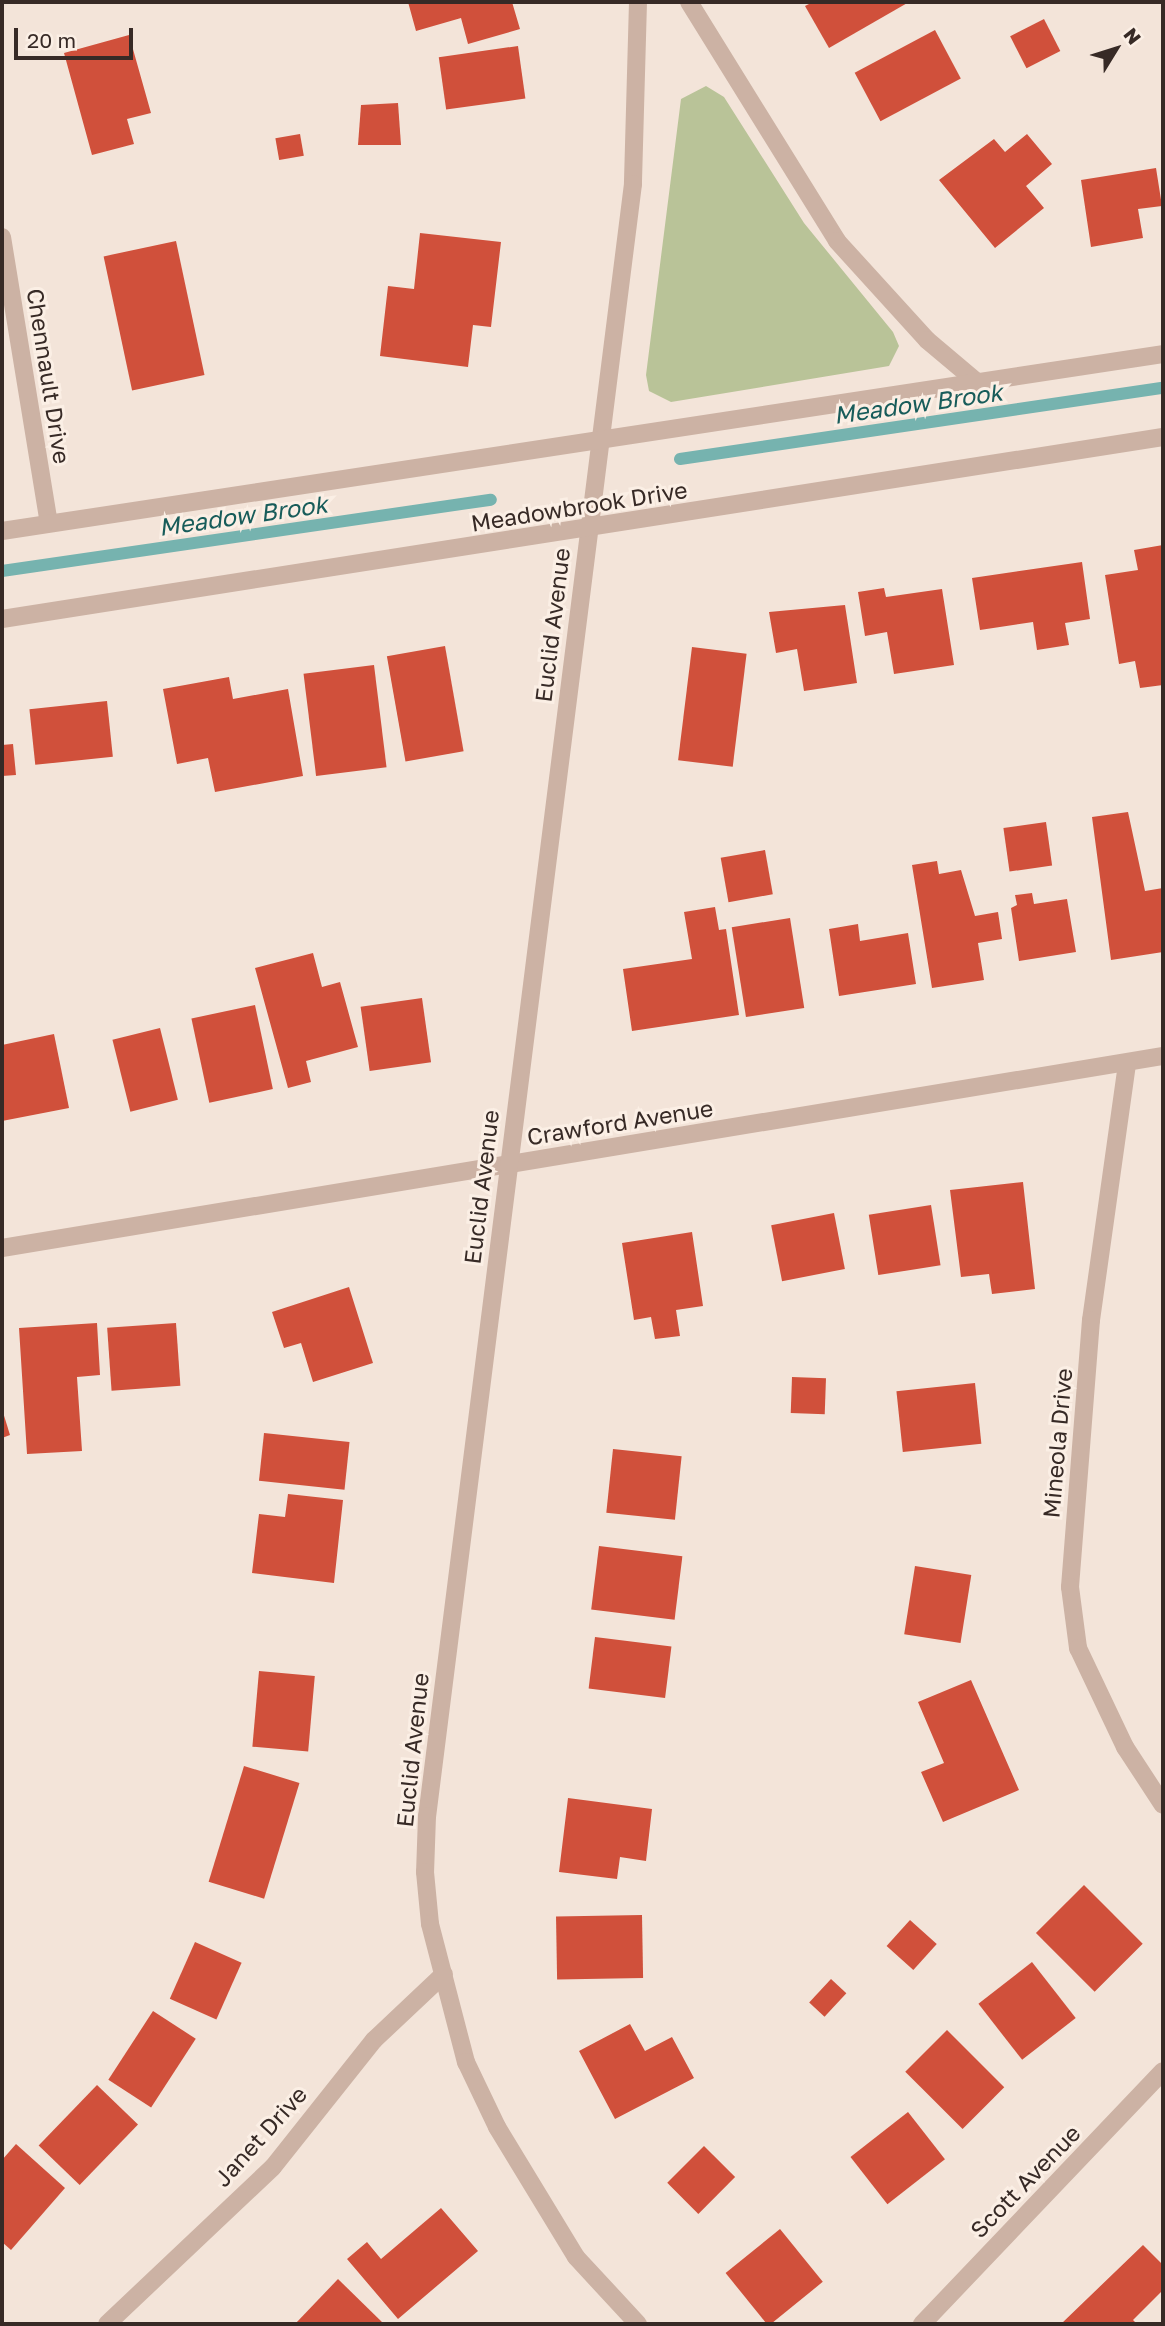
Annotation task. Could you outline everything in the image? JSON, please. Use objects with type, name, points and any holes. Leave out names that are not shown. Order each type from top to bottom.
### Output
[{"type":"street","name":"Euclid Avenue","points":[[638,2],[633,184],[598,442],[427,1816],[429,1911],[466,2062],[497,2127],[576,2257],[638,2324]]},
{"type":"street","points":[[689,2],[837,241],[927,340],[978,383]]},
{"type":"street","name":"Chennault Drive","points":[[2,237],[49,523]]},
{"type":"street","points":[[2,531],[1163,354]]},
{"type":"street","name":"Meadowbrook Drive","points":[[2,620],[588,531],[1163,437]]},
{"type":"street","name":"Crawford Avenue","points":[[2,1248],[1163,1056]]},
{"type":"street","name":"Mineola Drive","points":[[1127,1064],[1091,1320],[1070,1587],[1078,1648],[1125,1747],[1163,1805]]},
{"type":"street","name":"Janet Drive","points":[[107,2324],[272,2167],[374,2040],[444,1974]]},
{"type":"street","name":"Scott Avenue","points":[[922,2324],[1163,2071]]},
{"type":"green space","points":[[706,86],[724,97],[804,223],[893,332],[899,346],[889,366],[671,402],[649,391],[646,375],[681,99]]},
{"type":"building","points":[[408,2],[512,2],[520,29],[468,44],[461,18],[416,31]]},
{"type":"building","points":[[813,2],[909,2],[829,48],[805,6]]},
{"type":"building","points":[[1044,19],[1060,51],[1026,68],[1010,36]]},
{"type":"building","points":[[935,30],[961,79],[880,121],[855,73]]},
{"type":"building","points":[[129,35],[151,113],[127,119],[134,144],[92,155],[64,53]]},
{"type":"building","points":[[518,46],[525,98],[446,110],[439,57]]},
{"type":"building","points":[[398,103],[401,145],[358,145],[361,105]]},
{"type":"building","points":[[300,134],[304,156],[279,160],[275,138]]},
{"type":"building","points":[[1027,134],[1052,164],[1026,186],[1044,208],[995,248],[939,180],[994,139],[1005,152]]},
{"type":"building","points":[[1156,168],[1162,206],[1138,209],[1143,238],[1091,247],[1081,180]]},
{"type":"building","points":[[420,233],[501,242],[491,327],[473,325],[468,367],[380,356],[388,286],[414,289]]},
{"type":"building","points":[[176,241],[204,375],[132,390],[104,256]]},
{"type":"building","points":[[1163,545],[1163,685],[1140,688],[1135,661],[1119,664],[1105,575],[1138,570],[1134,550]]},
{"type":"building","points":[[1082,562],[1090,619],[1065,623],[1069,645],[1037,650],[1033,622],[980,630],[972,578]]},
{"type":"building","points":[[884,588],[886,597],[942,589],[954,665],[894,674],[887,632],[865,636],[858,592]]},
{"type":"building","points":[[845,605],[857,683],[804,691],[797,649],[776,653],[769,612]]},
{"type":"building","points":[[445,646],[464,751],[405,762],[387,656]]},
{"type":"building","points":[[692,647],[747,654],[733,767],[678,760]]},
{"type":"building","points":[[374,665],[387,767],[316,776],[304,674]]},
{"type":"building","points":[[229,677],[233,699],[288,689],[303,776],[215,792],[208,758],[177,764],[163,689]]},
{"type":"building","points":[[107,701],[113,757],[35,765],[29,709]]},
{"type":"building","points":[[13,744],[16,775],[2,776],[2,745]]},
{"type":"building","points":[[1128,812],[1145,891],[1163,888],[1163,952],[1111,960],[1092,817]]},
{"type":"building","points":[[1046,822],[1052,866],[1010,872],[1003,828]]},
{"type":"building","points":[[765,850],[773,894],[728,902],[721,858]]},
{"type":"building","points":[[937,861],[939,874],[961,870],[975,916],[998,912],[1002,939],[978,943],[984,980],[932,988],[912,865]]},
{"type":"building","points":[[1032,893],[1034,904],[1067,899],[1076,952],[1019,961],[1011,908],[1017,905],[1015,895]]},
{"type":"building","points":[[715,907],[719,930],[726,929],[739,1015],[632,1031],[623,969],[692,959],[684,912]]},
{"type":"building","points":[[790,918],[804,1008],[746,1017],[732,927]]},
{"type":"building","points":[[858,924],[860,941],[908,933],[916,984],[839,996],[829,929]]},
{"type":"building","points":[[313,953],[322,987],[340,982],[358,1047],[306,1061],[311,1082],[288,1088],[255,968]]},
{"type":"building","points":[[422,998],[431,1062],[370,1071],[361,1007]]},
{"type":"building","points":[[255,1005],[273,1089],[209,1103],[191,1019]]},
{"type":"building","points":[[160,1028],[178,1100],[130,1112],[112,1040]]},
{"type":"building","points":[[54,1034],[69,1108],[2,1121],[2,1045]]},
{"type":"building","points":[[1023,1182],[1035,1289],[992,1294],[989,1274],[961,1277],[950,1190]]},
{"type":"building","points":[[931,1205],[941,1265],[878,1275],[869,1215]]},
{"type":"building","points":[[834,1213],[845,1269],[782,1281],[771,1225]]},
{"type":"building","points":[[692,1232],[703,1306],[676,1310],[680,1336],[655,1339],[651,1317],[634,1320],[622,1243]]},
{"type":"building","points":[[349,1287],[373,1363],[313,1382],[301,1343],[284,1348],[272,1312]]},
{"type":"building","points":[[97,1323],[100,1375],[77,1377],[82,1451],[27,1454],[19,1328]]},
{"type":"building","points":[[176,1323],[180,1386],[112,1391],[107,1328]]},
{"type":"building","points":[[792,1377],[826,1378],[825,1414],[791,1413]]},
{"type":"building","points":[[975,1383],[981,1444],[903,1452],[896,1391]]},
{"type":"building","points":[[2,1409],[10,1435],[2,1438]]},
{"type":"building","points":[[264,1433],[350,1442],[345,1490],[259,1481]]},
{"type":"building","points":[[613,1449],[682,1456],[675,1520],[606,1513]]},
{"type":"building","points":[[288,1494],[343,1500],[334,1583],[252,1573],[259,1514],[285,1517]]},
{"type":"building","points":[[599,1546],[682,1556],[675,1620],[591,1610]]},
{"type":"building","points":[[915,1566],[971,1575],[961,1643],[904,1634]]},
{"type":"building","points":[[595,1637],[671,1646],[665,1698],[589,1689]]},
{"type":"building","points":[[259,1671],[315,1676],[308,1752],[252,1747]]},
{"type":"building","points":[[971,1680],[1019,1790],[943,1822],[921,1772],[944,1763],[918,1702]]},
{"type":"building","points":[[244,1766],[299,1783],[264,1899],[209,1882]]},
{"type":"building","points":[[568,1798],[652,1809],[646,1861],[620,1857],[617,1879],[559,1872]]},
{"type":"building","points":[[1084,1885],[1143,1944],[1095,1992],[1036,1933]]},
{"type":"building","points":[[642,1915],[643,1978],[557,1979],[556,1917]]},
{"type":"building","points":[[910,1920],[937,1944],[913,1970],[887,1946]]},
{"type":"building","points":[[195,1942],[242,1963],[216,2019],[170,1999]]},
{"type":"building","points":[[1032,1962],[1076,2018],[1022,2060],[978,2004]]},
{"type":"building","points":[[831,1979],[846,1993],[825,2017],[809,2002]]},
{"type":"building","points":[[153,2011],[196,2039],[151,2108],[108,2080]]},
{"type":"building","points":[[630,2024],[645,2051],[672,2037],[694,2078],[615,2119],[579,2051]]},
{"type":"building","points":[[947,2030],[1004,2087],[963,2129],[905,2072]]},
{"type":"building","points":[[97,2085],[138,2125],[80,2185],[39,2145]]},
{"type":"building","points":[[908,2112],[945,2159],[887,2204],[850,2157]]},
{"type":"building","points":[[16,2144],[65,2188],[11,2250],[2,2242],[2,2160]]},
{"type":"building","points":[[704,2146],[735,2177],[698,2214],[667,2183]]},
{"type":"building","points":[[441,2208],[478,2251],[398,2319],[347,2259],[367,2242],[381,2259]]},
{"type":"building","points":[[780,2229],[823,2282],[771,2324],[767,2324],[726,2273]]},
{"type":"building","points":[[1143,2245],[1163,2265],[1163,2290],[1133,2320],[1137,2324],[1061,2324]]},
{"type":"building","points":[[338,2279],[384,2324],[296,2323]]},
{"type":"waterway","name":"Meadow Brook","points":[[680,459],[1163,388]]},
{"type":"waterway","name":"Meadow Brook","points":[[2,571],[491,500]]}]
